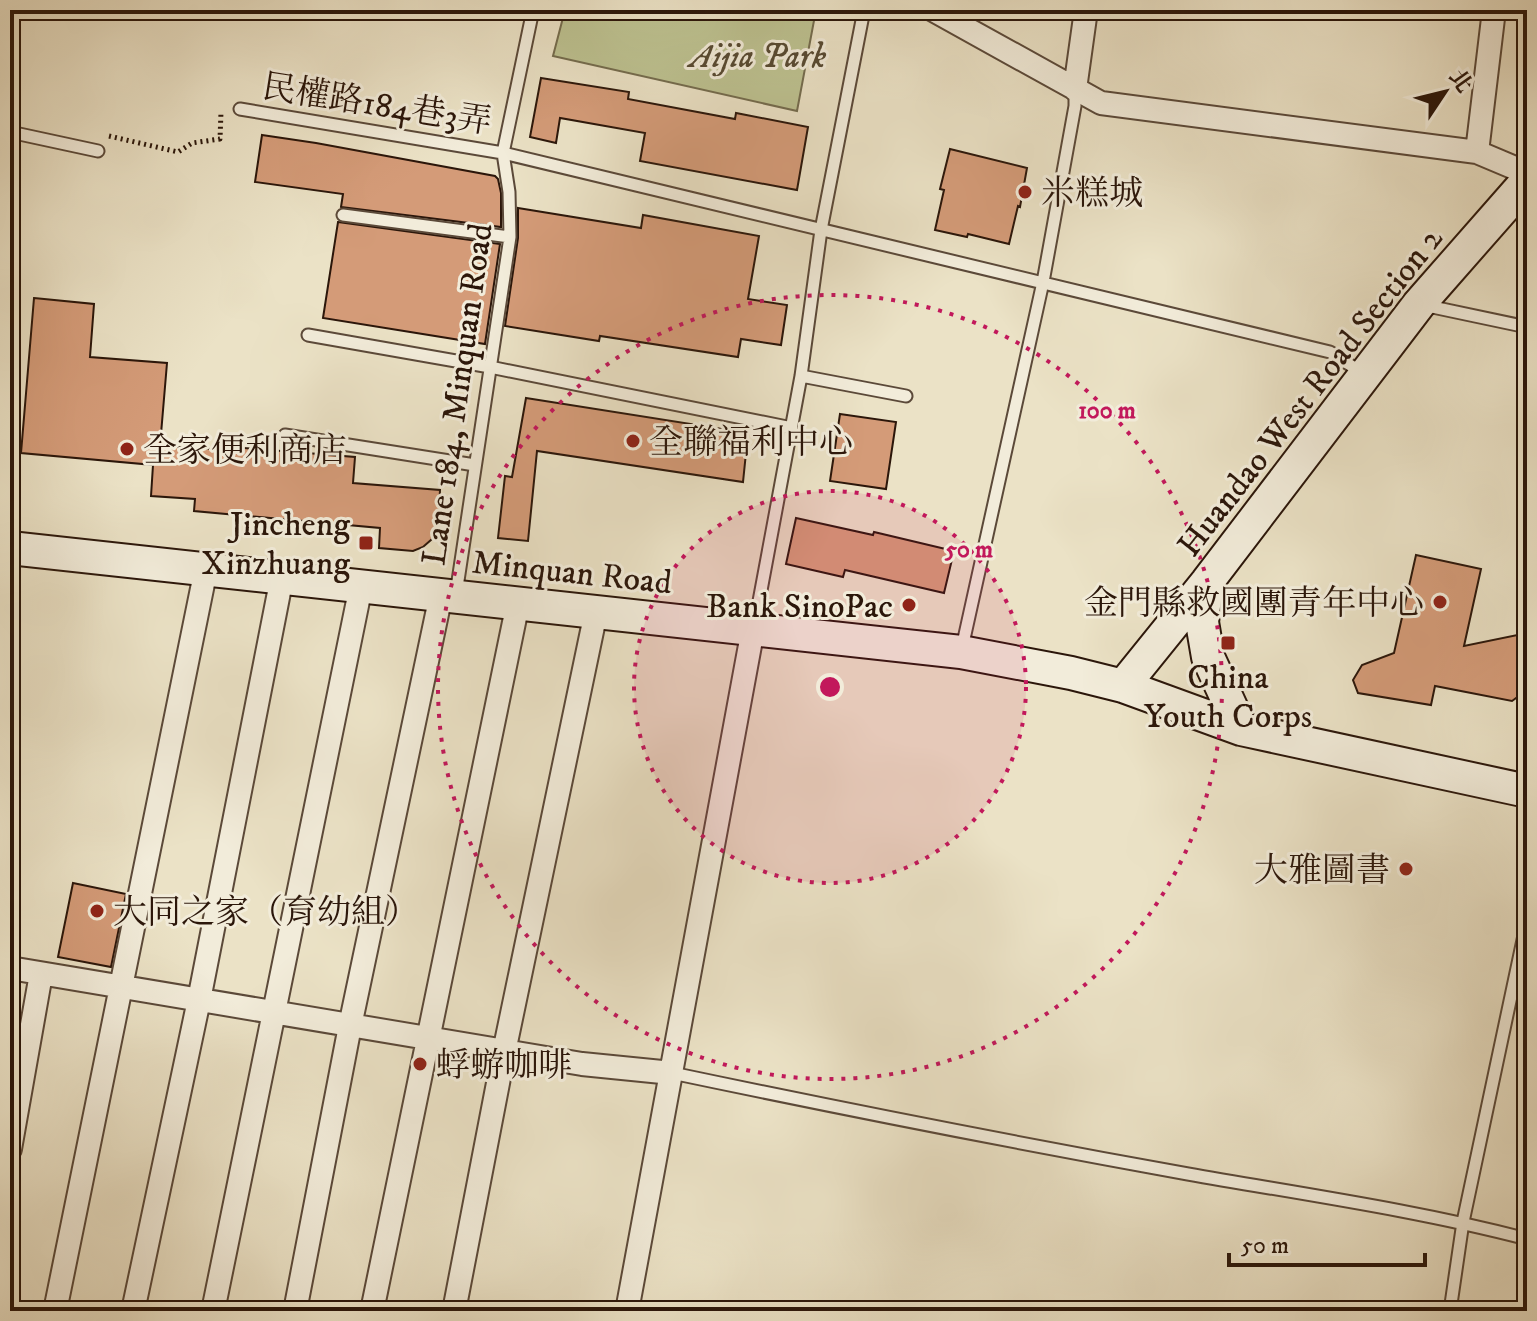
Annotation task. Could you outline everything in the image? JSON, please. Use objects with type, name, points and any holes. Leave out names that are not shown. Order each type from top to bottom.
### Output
[{"type":"main road","name":"Huandao West Road Section 2","points":[[1123,686],[1207,582],[1419,304],[1527,181]]},
{"type":"main road","name":"Minquan Road","points":[[10,548],[961,652],[1123,686],[1241,729],[1527,791]]},
{"type":"main road","points":[[1207,582],[1202,622],[1208,657],[1241,729]]},
{"type":"street","points":[[933,10],[1101,103],[1477,152],[1527,173]]},
{"type":"street","points":[[1075,89],[1086,10]]},
{"type":"street","points":[[1477,152],[1494,10]]},
{"type":"street","points":[[55,1311],[206,569]]},
{"type":"street","points":[[133,1311],[199,1000],[282,577]]},
{"type":"street","points":[[213,1311],[361,586]]},
{"type":"street","points":[[295,1311],[350,1026],[448,596]]},
{"type":"street","points":[[372,1311],[518,603]]},
{"type":"street","points":[[454,1311],[504,1052],[596,612]]},
{"type":"street","points":[[627,1311],[753,629]]},
{"type":"street","points":[[10,968],[504,1052],[672,1073]]},
{"type":"street","points":[[10,1149],[41,974]]},
{"type":"lane","name":"Lane 184, Minquan Road","points":[[448,596],[475,465],[510,237],[509,192],[503,153],[533,10]]},
{"type":"lane","points":[[753,629],[801,376],[821,230],[864,10]]},
{"type":"lane","points":[[961,652],[1043,282],[1075,106],[1075,89]]},
{"type":"lane","name":"民權路184巷3弄","points":[[240,109],[503,153],[1330,352],[1364,374]]},
{"type":"lane","points":[[10,132],[98,151]]},
{"type":"lane","points":[[343,215],[510,237]]},
{"type":"lane","points":[[1419,304],[1527,327]]},
{"type":"lane","points":[[308,335],[490,367],[792,428]]},
{"type":"lane","points":[[801,376],[906,396]]},
{"type":"lane","points":[[285,435],[475,465]]},
{"type":"lane","points":[[1450,1311],[1463,1222],[1527,921]]},
{"type":"lane","points":[[672,1073],[817,1104],[1463,1222],[1527,1239]]},
{"type":"path","points":[[98,151],[105,135],[178,152],[192,143],[220,139],[221,107],[240,109]]},
{"type":"green space","name":"Aijia Park","points":[[565,10],[816,10],[797,111],[553,56]]},
{"type":"building","points":[[541,78],[629,92],[628,99],[735,119],[736,113],[808,127],[797,190],[640,161],[645,133],[560,118],[556,143],[530,137]]},
{"type":"building","points":[[262,135],[495,176],[501,193],[501,227],[341,207],[343,194],[255,182]]},
{"type":"building","points":[[950,149],[1027,168],[1009,244],[935,230],[944,190],[940,189]]},
{"type":"building","points":[[518,208],[641,228],[643,215],[759,236],[748,299],[787,305],[781,345],[741,339],[738,357],[600,336],[599,341],[505,326],[518,238]]},
{"type":"building","points":[[338,222],[500,244],[485,344],[323,318]]},
{"type":"building","points":[[34,298],[94,304],[90,357],[167,363],[160,446],[231,450],[232,447],[355,457],[353,483],[440,490],[438,530],[423,547],[413,551],[379,548],[380,528],[194,511],[195,499],[151,496],[153,465],[21,453]]},
{"type":"building","name":"全聯福利中心","points":[[526,398],[748,433],[743,482],[537,451],[528,541],[498,538],[505,476],[512,477]]},
{"type":"building","points":[[840,414],[896,422],[886,489],[830,481]]},
{"type":"building","points":[[796,518],[954,551],[944,593],[845,570],[843,577],[786,564]]},
{"type":"building","name":"金門縣救國團青年中心","points":[[1416,555],[1481,569],[1464,646],[1527,633],[1527,690],[1512,701],[1435,686],[1431,705],[1358,693],[1353,680],[1362,665],[1394,653]]},
{"type":"building","name":"大同之家（育幼組）","points":[[73,883],[126,894],[111,967],[58,957]]},
{"type":"place","name":"米糕城","points":[[1025,192]]},
{"type":"place","name":"全聯福利中心","points":[[633,441]]},
{"type":"place","name":"全家便利商店","points":[[127,449]]},
{"type":"place","name":"Jincheng Xinzhuang","points":[[366,543]]},
{"type":"place","name":"金門縣救國團青年中心","points":[[1440,602]]},
{"type":"place","name":"Bank SinoPac","points":[[909,605]]},
{"type":"place","name":"China Youth Corps","points":[[1228,643]]},
{"type":"place","name":"大雅圖書","points":[[1406,869]]},
{"type":"place","name":"大同之家（育幼組）","points":[[97,911]]},
{"type":"place","name":"蜉蝣咖啡","points":[[420,1064]]}]
